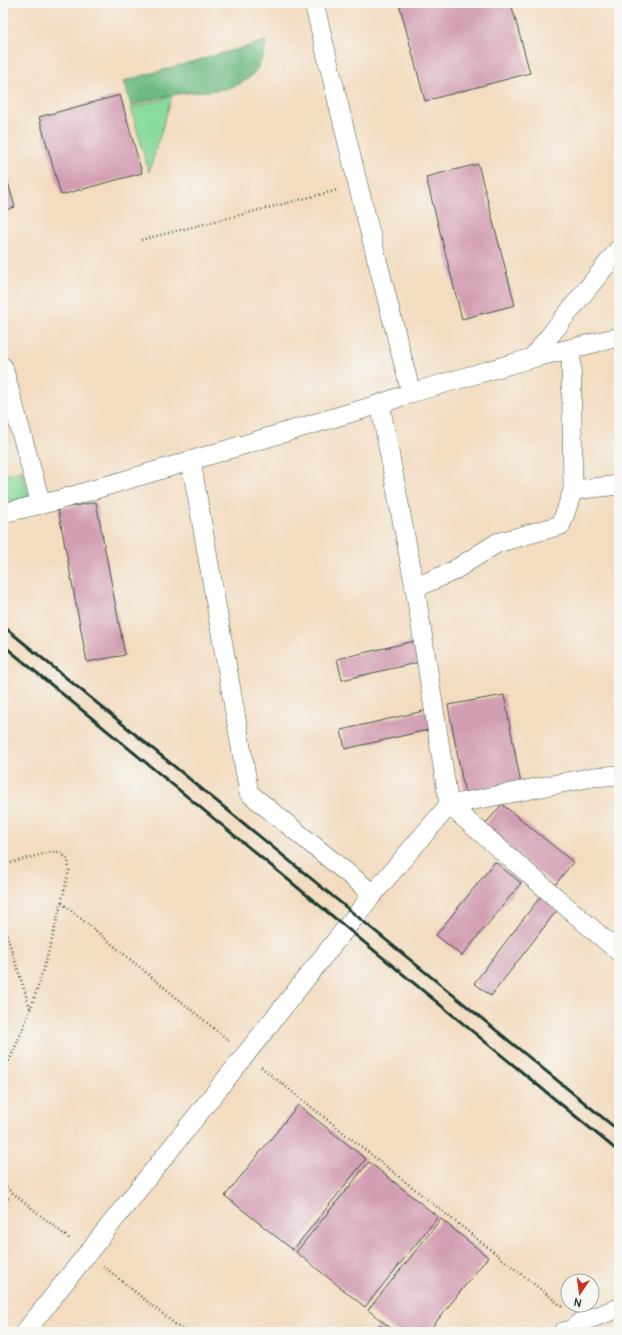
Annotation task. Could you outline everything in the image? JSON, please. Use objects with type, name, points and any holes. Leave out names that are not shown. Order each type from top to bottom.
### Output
[{"type":"street","points":[[314,3],[358,186],[411,393]]},
{"type":"street","points":[[532,358],[619,249]]},
{"type":"street","points":[[3,513],[41,504],[191,461],[380,404],[411,393],[532,358],[619,337]]},
{"type":"street","points":[[415,588],[453,571],[497,543],[561,525],[573,490],[571,349]]},
{"type":"street","points":[[3,367],[41,504]]},
{"type":"street","points":[[380,404],[415,588],[449,805],[619,952]]},
{"type":"street","points":[[191,461],[249,793],[373,894]]},
{"type":"street","points":[[573,490],[619,485]]},
{"type":"street","points":[[25,1332],[373,894],[449,805],[593,777],[619,775]]},
{"type":"street","points":[[563,1332],[572,1330],[581,1322],[619,1308]]},
{"type":"path","points":[[140,240],[358,186]]},
{"type":"path","points":[[3,866],[50,852],[60,852],[68,860],[70,870],[62,903],[30,1010],[19,1042],[3,1073]]},
{"type":"path","points":[[62,903],[246,1055],[581,1322]]},
{"type":"path","points":[[3,923],[30,1010]]},
{"type":"green space","points":[[266,41],[261,60],[254,73],[244,81],[232,87],[167,96],[131,106],[124,81]]},
{"type":"green space","points":[[172,96],[149,172],[131,108]]},
{"type":"green space","points":[[22,471],[29,497],[3,503],[3,476]]},
{"type":"building","points":[[399,3],[511,3],[530,73],[425,101]]},
{"type":"building","points":[[120,95],[142,173],[61,195],[39,117]]},
{"type":"building","points":[[478,164],[515,305],[462,319],[426,177]]},
{"type":"building","points":[[3,165],[15,207],[3,211]]},
{"type":"building","points":[[96,502],[125,655],[87,662],[58,509]]},
{"type":"building","points":[[415,641],[420,662],[342,680],[337,659]]},
{"type":"building","points":[[504,695],[521,784],[465,794],[448,705]]},
{"type":"building","points":[[428,710],[432,729],[345,749],[341,730]]},
{"type":"building","points":[[502,804],[573,862],[555,885],[483,827]]},
{"type":"building","points":[[495,862],[521,883],[462,956],[436,935]]},
{"type":"building","points":[[541,896],[558,909],[491,996],[474,983]]},
{"type":"building","points":[[298,1105],[366,1159],[293,1250],[225,1196]]},
{"type":"building","points":[[369,1162],[438,1217],[365,1307],[296,1252]]},
{"type":"building","points":[[3,1194],[8,1198],[3,1205]]},
{"type":"building","points":[[441,1219],[488,1257],[428,1332],[396,1332],[368,1310]]},
{"type":"building","points":[[379,1325],[388,1332],[374,1332]]},
{"type":"railway","points":[[3,626],[619,1131]]},
{"type":"railway","points":[[3,645],[619,1152]]}]
